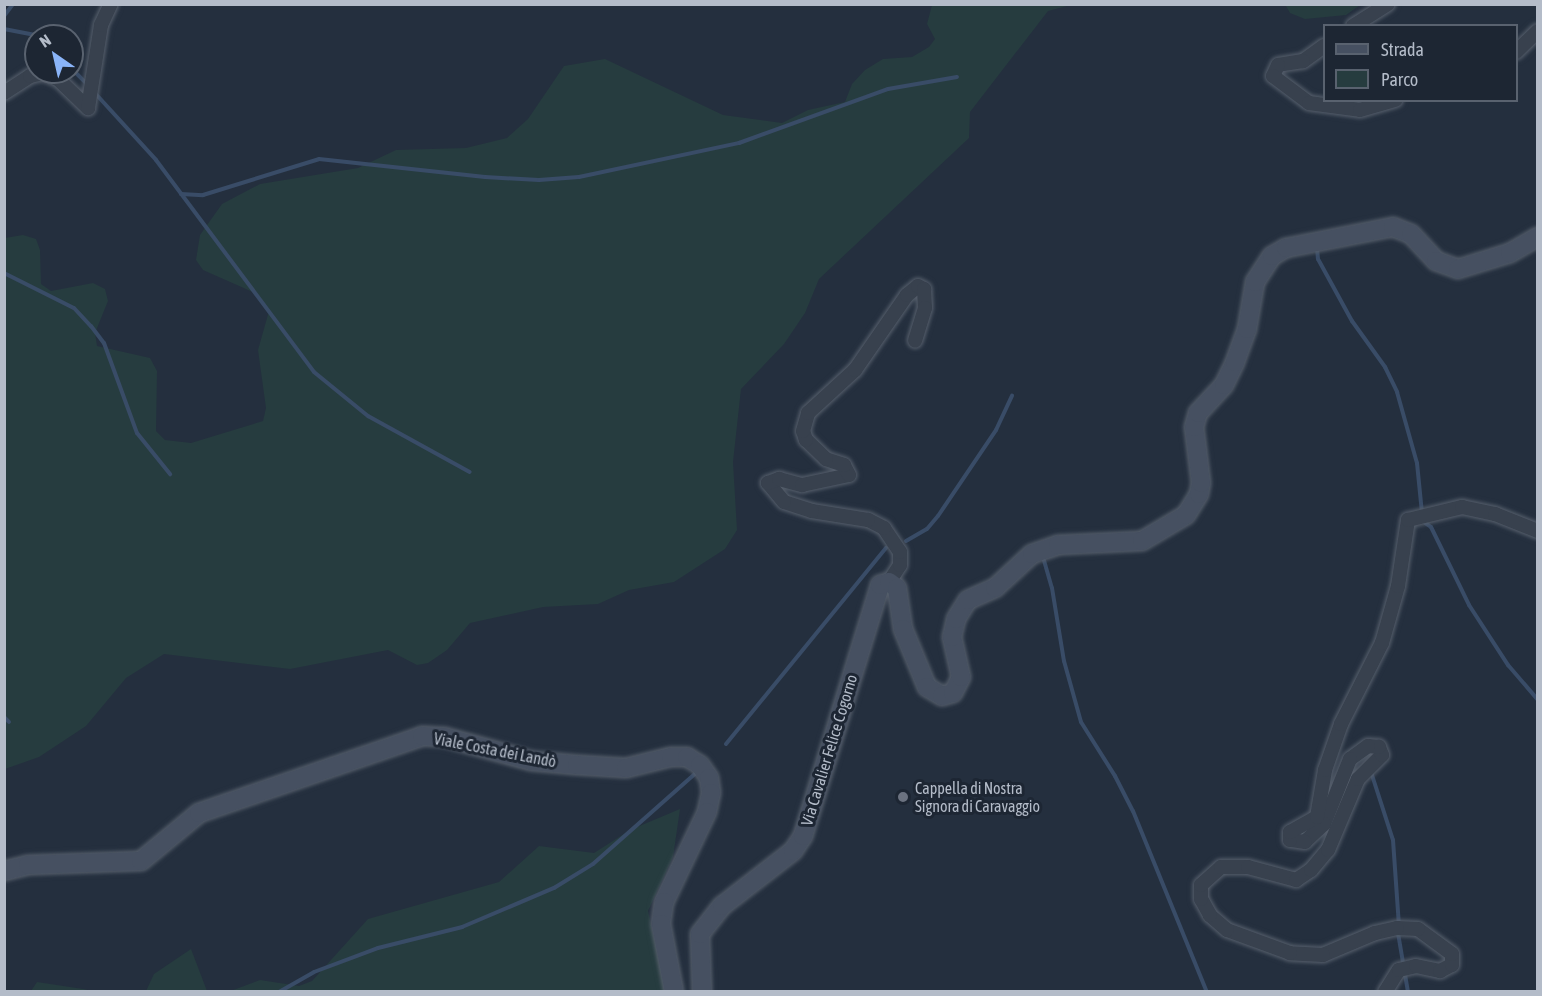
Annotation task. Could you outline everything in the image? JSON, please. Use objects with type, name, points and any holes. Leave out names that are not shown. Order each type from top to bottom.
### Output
[{"type":"street","points":[[4,93],[30,76],[43,73],[58,79],[88,108],[100,25],[111,4]]},
{"type":"street","points":[[1356,24],[1388,4]]},
{"type":"street","points":[[1518,50],[1538,31]]},
{"type":"street","points":[[1323,47],[1303,61],[1278,65],[1273,76],[1309,102],[1360,110],[1389,102]]},
{"type":"street","points":[[889,582],[897,588],[903,628],[927,687],[936,695],[954,693],[962,677],[952,637],[956,619],[968,600],[994,588],[1032,554],[1058,545],[1142,541],[1186,515],[1199,494],[1201,483],[1194,427],[1198,413],[1224,385],[1235,362],[1247,329],[1255,282],[1272,256],[1286,248],[1393,226],[1411,234],[1436,261],[1458,269],[1510,254],[1538,237]]},
{"type":"street","name":"Via Cavalier Felice Cogorno","points":[[702,992],[700,934],[722,906],[793,851],[803,836],[878,588],[889,582],[900,566],[900,552],[884,528],[868,520],[812,511],[784,502],[768,483],[779,479],[802,486],[849,475],[844,465],[825,459],[806,440],[803,431],[808,413],[855,370],[907,295],[918,286],[924,289],[925,308],[915,340]]},
{"type":"street","points":[[1385,992],[1399,970],[1416,966],[1440,971],[1452,965],[1452,954],[1418,929],[1397,928],[1375,933],[1323,955],[1290,953],[1227,930],[1210,915],[1201,899],[1201,885],[1210,874],[1232,866],[1296,880],[1311,870],[1328,850],[1358,779],[1382,755],[1379,747],[1368,747],[1350,759],[1324,824],[1305,842],[1290,840],[1290,832],[1317,817],[1325,770],[1341,724],[1382,643],[1398,586],[1408,520],[1462,507],[1495,513],[1538,531]]},
{"type":"street","name":"Viale Costa dei Landò","points":[[4,871],[28,865],[141,861],[199,813],[422,736],[444,737],[532,761],[577,765],[626,768],[671,757],[687,757],[700,765],[709,778],[711,793],[707,812],[664,902],[662,932],[674,992]]},
{"type":"green space","points":[[932,5],[1071,5],[1048,11],[970,112],[969,138],[819,279],[805,313],[784,344],[741,389],[733,462],[737,530],[725,549],[674,582],[629,590],[598,604],[543,607],[470,623],[447,650],[428,663],[417,665],[388,650],[290,669],[164,654],[126,678],[86,726],[39,757],[5,769],[5,238],[23,235],[36,239],[40,250],[41,284],[51,291],[93,283],[105,289],[108,301],[95,333],[97,346],[150,358],[157,371],[156,431],[165,440],[191,443],[263,421],[266,408],[258,350],[269,311],[255,293],[203,270],[196,260],[200,235],[222,204],[260,184],[358,168],[396,150],[466,148],[507,138],[528,119],[564,66],[605,59],[723,115],[782,123],[808,110],[845,102],[852,84],[865,70],[883,59],[912,57],[929,47],[935,39],[927,24]]},
{"type":"green space","points":[[1360,5],[1346,15],[1305,19],[1290,13],[1286,6]]},
{"type":"green space","points":[[680,809],[673,857],[648,911],[666,991],[228,992],[260,980],[299,986],[312,981],[368,919],[499,882],[539,846],[594,853],[630,830]]},
{"type":"green space","points":[[191,949],[207,991],[146,991],[154,974]]},
{"type":"green space","points":[[37,982],[83,989],[92,991],[31,991]]},
{"type":"waterway","points":[[4,16],[13,4]]},
{"type":"waterway","points":[[4,29],[24,33]]},
{"type":"waterway","points":[[181,194],[203,195],[319,159],[485,177],[539,180],[579,177],[739,143],[888,89],[957,77]]},
{"type":"waterway","points":[[84,81],[87,84]]},
{"type":"waterway","points":[[94,92],[156,160],[314,372],[368,416],[470,472]]},
{"type":"waterway","points":[[1317,248],[1318,259],[1352,321],[1385,367],[1397,392],[1417,463],[1422,513]]},
{"type":"waterway","points":[[4,273],[74,308],[91,326],[104,343],[137,433],[170,474]]},
{"type":"waterway","points":[[906,541],[927,529],[938,516],[996,430],[1012,396]]},
{"type":"waterway","points":[[1421,520],[1431,527],[1469,605],[1508,665],[1538,700]]},
{"type":"waterway","points":[[726,744],[886,548]]},
{"type":"waterway","points":[[1043,557],[1052,588],[1064,661],[1081,722],[1115,776],[1133,811],[1207,992]]},
{"type":"waterway","points":[[4,717],[9,722]]},
{"type":"waterway","points":[[279,992],[314,972],[378,948],[462,927],[554,888],[593,864],[698,771]]},
{"type":"waterway","points":[[1371,772],[1393,840],[1399,925]]},
{"type":"waterway","points":[[1398,933],[1408,992]]},
{"type":"place","name":"Cappella di Nostra Signora di Caravaggio","points":[[903,797]]}]
